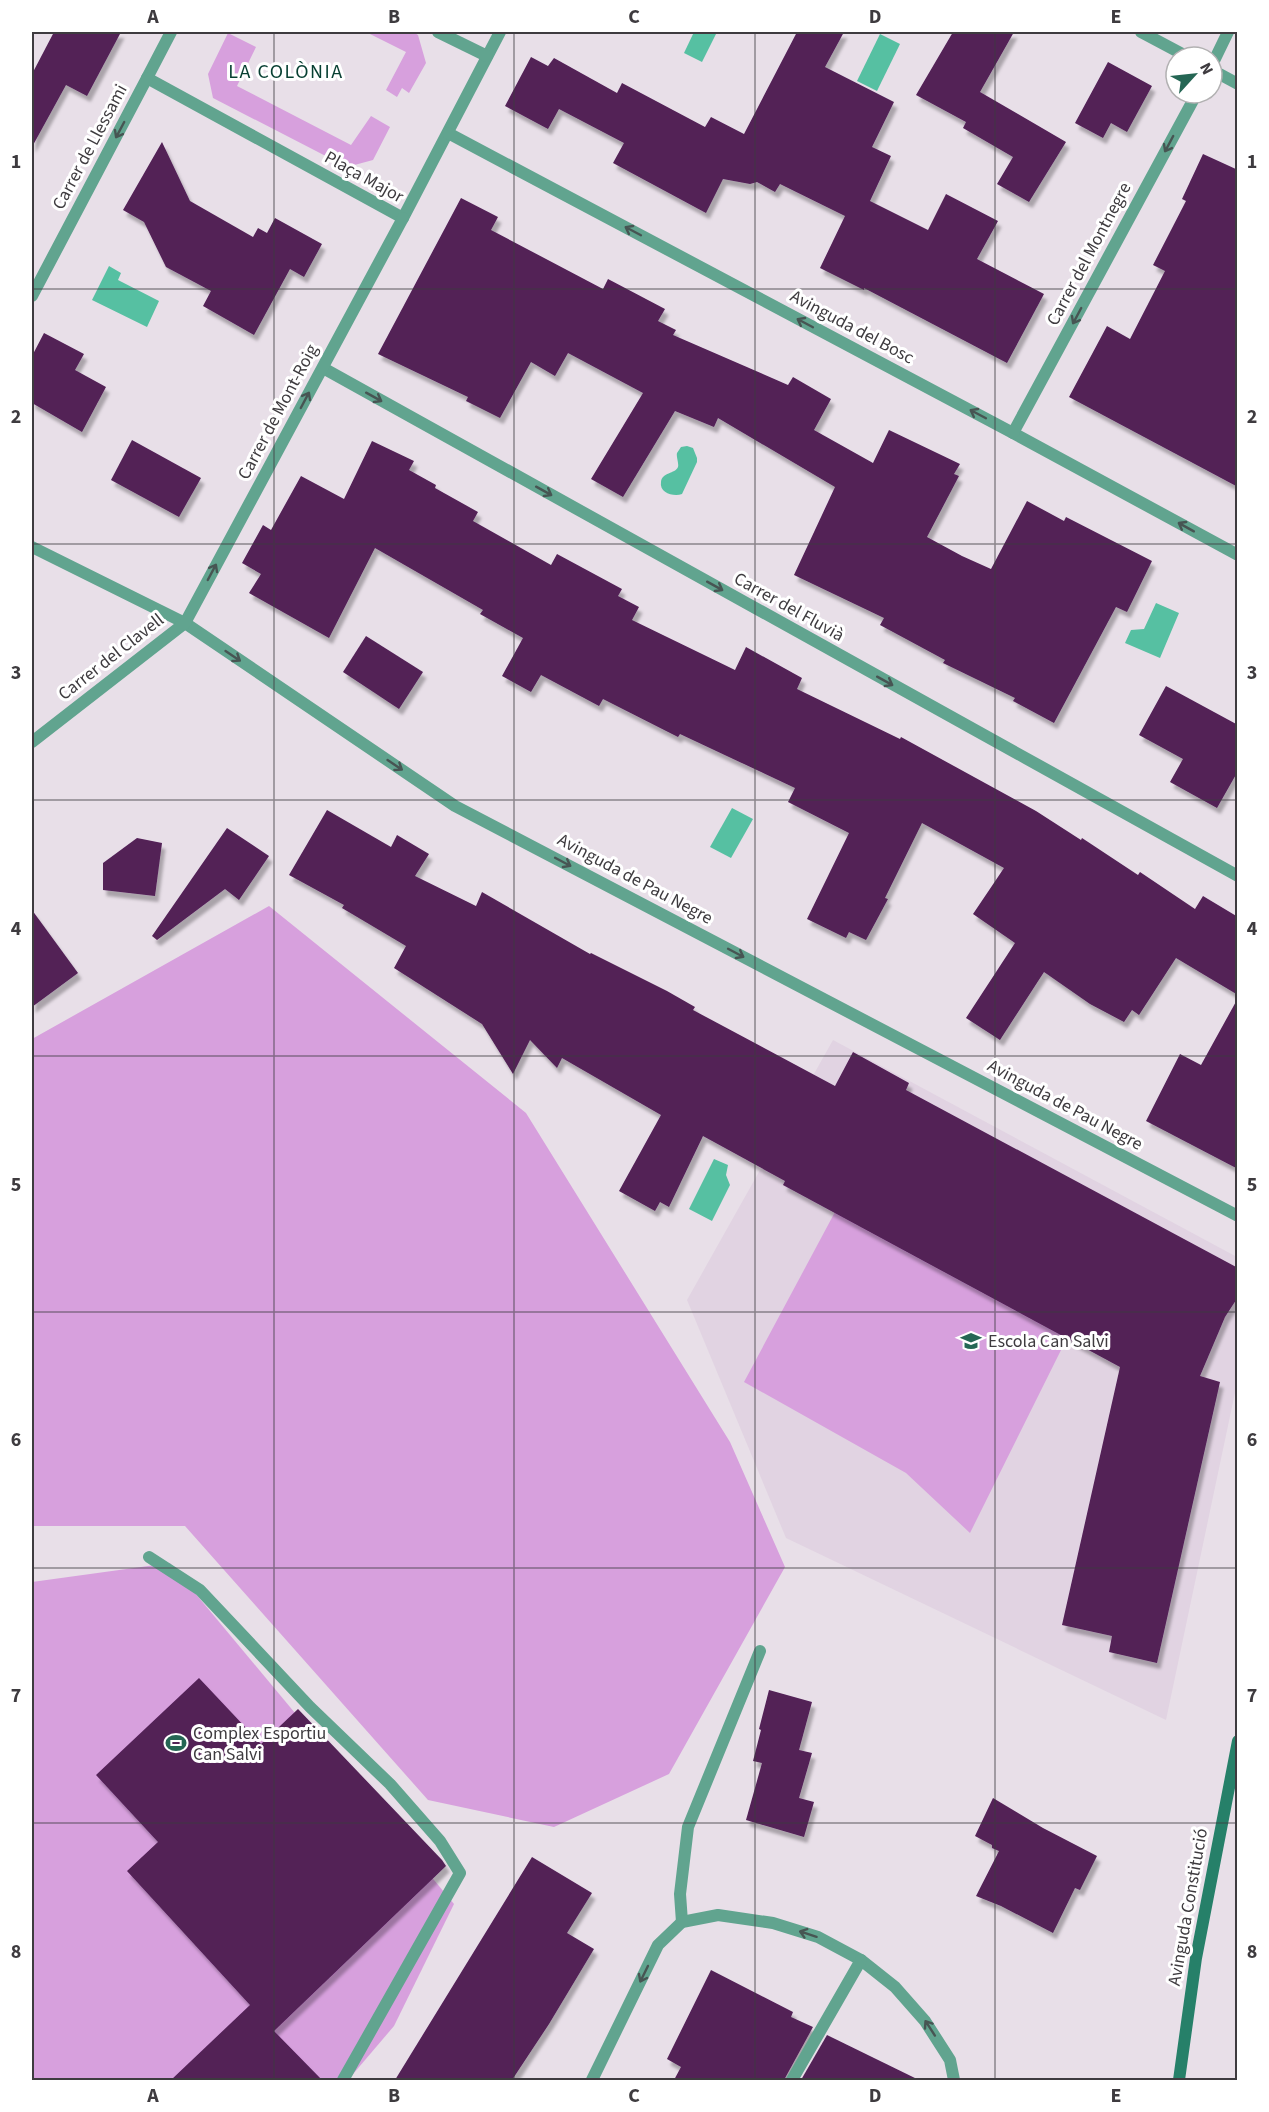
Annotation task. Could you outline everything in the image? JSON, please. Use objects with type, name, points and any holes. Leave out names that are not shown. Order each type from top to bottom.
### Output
[{"type":"street","points":[[147,78],[171,32]]},
{"type":"street","points":[[438,32],[487,56],[500,32]]},
{"type":"street","points":[[1141,32],[1165,45]]},
{"type":"street","name":"Plaça Major","points":[[147,78],[403,218],[487,56]]},
{"type":"street","points":[[1224,76],[1238,84]]},
{"type":"street","name":"Carrer de Llessami","points":[[32,296],[147,78]]},
{"type":"street","name":"Carrer del Montnegre","points":[[1013,433],[1191,105]]},
{"type":"street","name":"Avinguda del Bosc","points":[[448,133],[1238,555]]},
{"type":"street","name":"Carrer de Mont-Roig","points":[[185,623],[403,218]]},
{"type":"street","name":"Carrer del Fluvià","points":[[323,368],[1238,876]]},
{"type":"street","name":"Avinguda de Pau Negre","points":[[32,548],[185,623],[455,806],[1238,1216]]},
{"type":"street","name":"Carrer del Clavell","points":[[32,742],[185,623]]},
{"type":"street","points":[[149,1557],[200,1590],[309,1707],[390,1784],[440,1842],[460,1873],[343,2080]]},
{"type":"street","points":[[682,1922],[680,1894],[688,1827],[760,1651]]},
{"type":"street","name":"Avinguda Constitució","points":[[1179,2080],[1196,1958],[1238,1741]]},
{"type":"street","points":[[592,2080],[658,1945],[682,1922],[718,1915],[773,1923],[818,1937],[861,1960],[895,1987],[925,2021],[950,2060],[954,2080]]},
{"type":"street","points":[[792,2080],[861,1960]]},
{"type":"shaded area","points":[[366,32],[413,32],[418,35],[426,63],[409,93],[402,88],[397,97],[386,90],[406,52]]},
{"type":"shaded area","points":[[694,32],[717,32],[702,62],[684,53]]},
{"type":"shaded area","points":[[228,33],[256,47],[237,86],[351,145],[371,116],[390,127],[373,160],[347,167],[213,98],[208,74]]},
{"type":"shaded area","points":[[880,34],[900,44],[877,91],[857,81]]},
{"type":"shaded area","points":[[109,266],[121,273],[118,280],[159,301],[147,327],[92,300]]},
{"type":"shaded area","points":[[681,447],[693,448],[697,462],[682,494],[668,493],[662,489],[662,479],[676,469],[678,466],[677,453]]},
{"type":"shaded area","points":[[1156,603],[1179,613],[1160,658],[1125,643],[1131,630],[1144,629]]},
{"type":"shaded area","points":[[732,808],[753,819],[731,858],[710,847]]},
{"type":"shaded area","points":[[269,906],[526,1113],[730,1442],[785,1567],[669,1774],[554,1827],[428,1800],[185,1526],[32,1526],[32,1039]]},
{"type":"shaded area","name":"Escola Can Salvi","points":[[833,1040],[1237,1257],[1237,1383],[1166,1720],[786,1538],[687,1300]]},
{"type":"shaded area","points":[[714,1159],[728,1165],[726,1175],[730,1185],[712,1221],[689,1209]]},
{"type":"shaded area","points":[[835,1212],[1067,1338],[970,1533],[906,1473],[744,1382]]},
{"type":"shaded area","name":"Complex Esportiu Can Salvi","points":[[170,1563],[454,1904],[394,2026],[348,2080],[32,2080],[32,1582]]},
{"type":"building","points":[[54,32],[121,32],[87,96],[66,85],[32,147],[32,74]]},
{"type":"building","points":[[797,32],[844,32],[825,67],[894,102],[872,147],[891,156],[870,201],[928,230],[946,194],[998,221],[977,259],[1044,294],[1007,363],[864,288],[864,290],[820,268],[845,216],[780,184],[775,192],[757,182],[750,184],[723,179],[706,213],[613,163],[624,143],[559,109],[548,129],[505,106],[531,57],[548,66],[554,58],[617,93],[622,83],[705,127],[711,117],[744,134]]},
{"type":"building","points":[[953,32],[1014,32],[980,92],[1066,142],[1029,202],[997,184],[1013,157],[963,128],[966,122],[916,95]]},
{"type":"building","points":[[1108,62],[1152,86],[1127,132],[1111,123],[1103,138],[1075,123]]},
{"type":"building","points":[[162,142],[190,201],[253,237],[258,228],[267,233],[275,218],[322,244],[304,277],[290,269],[254,335],[203,306],[211,291],[166,267],[144,222],[123,210]]},
{"type":"building","points":[[1203,154],[1238,170],[1238,487],[1069,397],[1107,326],[1130,339],[1165,271],[1153,265],[1186,201],[1182,199]]},
{"type":"building","points":[[461,198],[498,217],[491,230],[603,289],[608,279],[665,309],[658,321],[676,330],[673,335],[788,385],[793,377],[831,399],[814,430],[873,463],[889,430],[960,464],[954,474],[959,476],[927,537],[962,556],[991,569],[1027,501],[1064,521],[1066,517],[1152,561],[1127,612],[1116,607],[1054,723],[1013,701],[1015,698],[943,663],[945,660],[880,625],[884,618],[794,575],[835,487],[718,418],[714,427],[675,411],[623,497],[591,479],[643,393],[568,353],[555,376],[531,362],[500,418],[466,401],[468,397],[378,354]]},
{"type":"building","points":[[44,333],[84,354],[75,370],[106,387],[82,432],[32,403],[32,356]]},
{"type":"building","points":[[132,440],[201,478],[179,517],[111,480]]},
{"type":"building","points":[[372,441],[414,461],[409,470],[436,485],[435,488],[478,512],[473,521],[551,565],[557,554],[622,589],[618,596],[639,607],[632,620],[735,670],[746,647],[802,678],[797,689],[900,739],[901,737],[1036,811],[1138,875],[1140,872],[1195,909],[1203,896],[1238,917],[1238,995],[1176,958],[1139,1015],[1132,1010],[1124,1022],[1090,1004],[1044,972],[1000,1040],[966,1018],[1015,943],[973,914],[1004,868],[922,823],[885,898],[888,899],[866,940],[849,932],[846,938],[807,919],[849,833],[788,802],[795,788],[680,734],[678,737],[603,699],[599,706],[541,675],[531,692],[502,676],[523,638],[480,614],[483,610],[375,548],[329,638],[249,593],[261,574],[242,563],[263,525],[271,530],[301,476],[344,499]]},
{"type":"building","points":[[366,636],[423,672],[399,709],[343,672]]},
{"type":"building","points":[[1166,686],[1238,725],[1238,771],[1217,808],[1170,782],[1183,759],[1139,735]]},
{"type":"building","points":[[327,810],[391,847],[397,835],[429,854],[415,876],[476,906],[482,892],[590,954],[667,991],[695,1007],[693,1010],[835,1086],[853,1052],[909,1083],[906,1090],[1238,1268],[1238,1297],[1225,1317],[1200,1376],[1220,1382],[1157,1663],[1109,1652],[1112,1636],[1062,1625],[1120,1367],[783,1185],[785,1181],[703,1136],[669,1207],[660,1202],[655,1211],[619,1191],[661,1115],[562,1058],[557,1068],[530,1040],[513,1074],[482,1024],[394,968],[406,946],[342,908],[344,905],[289,875]]},
{"type":"building","points":[[227,828],[269,856],[239,900],[225,889],[157,940],[152,936]]},
{"type":"building","points":[[137,838],[162,843],[155,896],[103,890],[103,863]]},
{"type":"building","points":[[32,910],[78,973],[32,1007]]},
{"type":"building","points":[[1238,998],[1238,1169],[1146,1121],[1180,1054],[1201,1065]]},
{"type":"building","points":[[199,1678],[261,1744],[298,1709],[446,1866],[274,2031],[322,2080],[171,2080],[250,2005],[127,1871],[158,1842],[96,1775]]},
{"type":"building","points":[[769,1690],[812,1702],[799,1750],[812,1753],[799,1798],[814,1802],[804,1837],[746,1820],[762,1763],[753,1761]]},
{"type":"building","points":[[993,1798],[1043,1828],[1097,1856],[1080,1890],[1075,1888],[1053,1933],[1001,1906],[976,1896],[999,1851],[975,1836]]},
{"type":"building","points":[[532,1857],[592,1893],[567,1933],[594,1949],[549,2024],[512,2080],[395,2080]]},
{"type":"building","points":[[711,1970],[793,2012],[791,2017],[813,2027],[784,2080],[674,2080],[681,2067],[667,2059]]},
{"type":"building","points":[[827,2035],[919,2080],[801,2080]]},
{"type":"place","name":"Escola Can Salvi","points":[[971,1341]]},
{"type":"place","name":"Complex Esportiu Can Salvi","points":[[176,1743]]},
{"type":"district","name":"LA COLÒNIA","points":[[286,72]]}]
